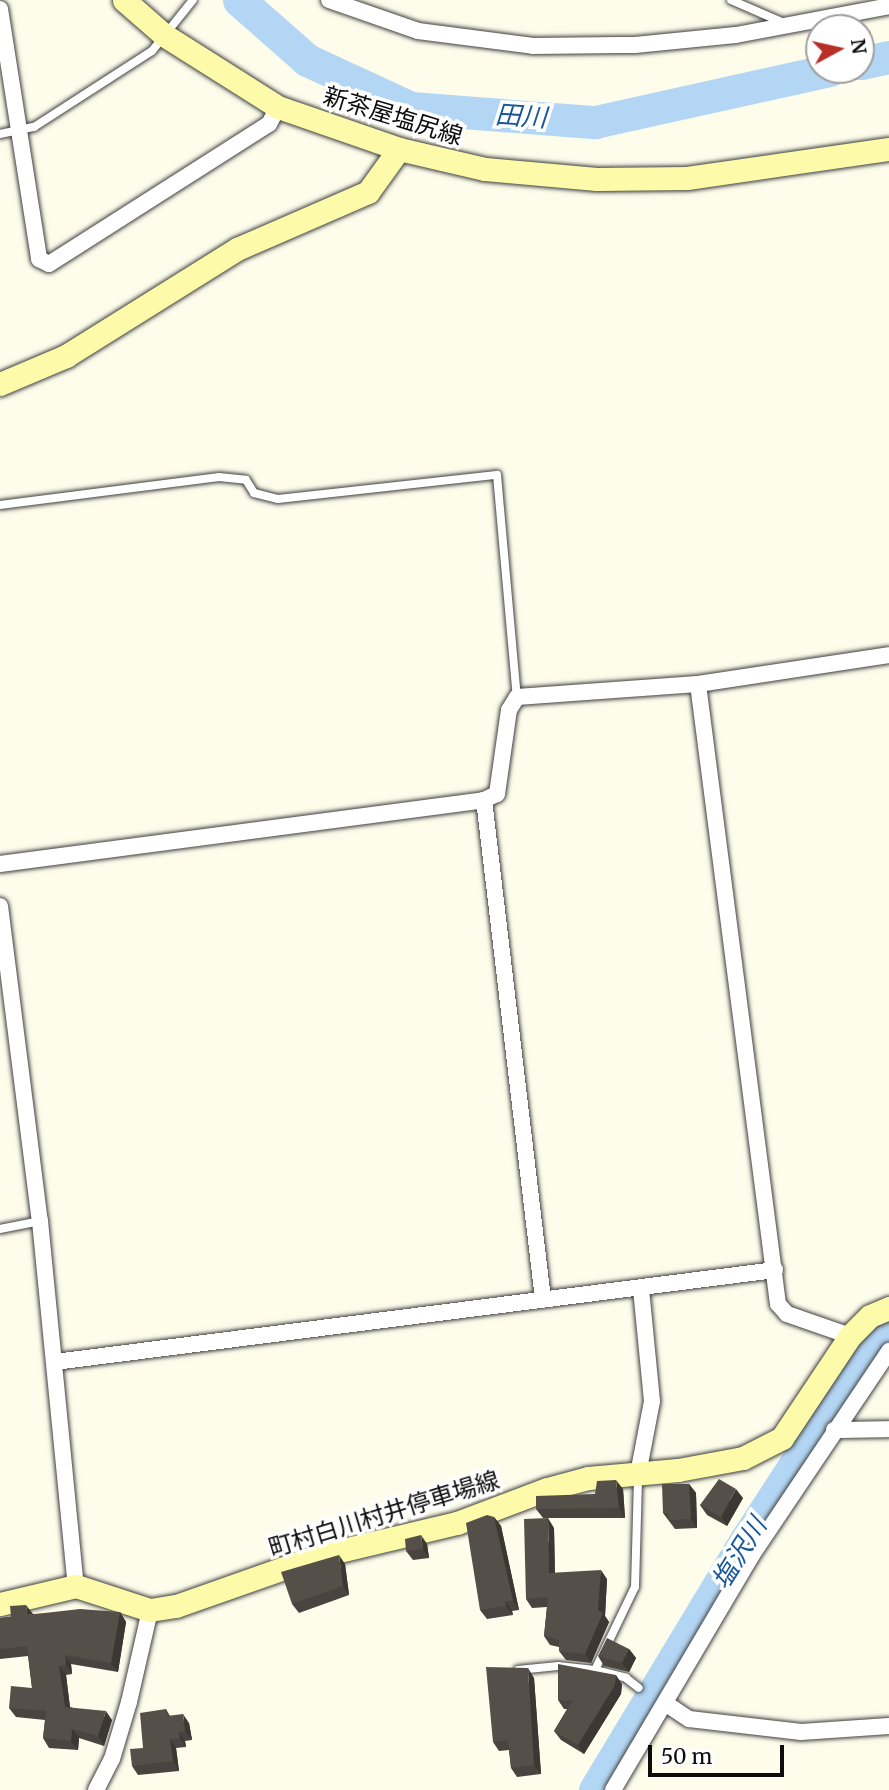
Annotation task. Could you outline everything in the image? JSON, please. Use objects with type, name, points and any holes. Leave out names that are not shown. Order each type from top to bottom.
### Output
[{"type":"main road","name":"新茶屋塩尻線","points":[[124,0],[278,107],[399,149],[485,169],[655,180],[725,175],[889,149]]},
{"type":"main road","points":[[0,384],[66,356],[237,249],[368,192],[399,149]]},
{"type":"main road","name":"町村白川村井停車場線","points":[[150,1610],[220,1593],[318,1556],[457,1523],[547,1489],[588,1478],[638,1474],[743,1458],[782,1438],[850,1336],[884,1310]]},
{"type":"main road","points":[[0,1605],[76,1586],[150,1610]]},
{"type":"street","points":[[329,0],[406,28],[493,44],[635,45],[736,35],[889,6]]},
{"type":"street","points":[[0,9],[38,259],[49,264],[269,124],[278,107]]},
{"type":"street","points":[[0,864],[484,800],[497,794],[509,710],[517,697],[698,684],[889,656]]},
{"type":"street","points":[[698,684],[778,1304],[787,1314],[850,1336]]},
{"type":"street","points":[[484,800],[543,1299]]},
{"type":"street","points":[[0,906],[40,1221],[76,1586]]},
{"type":"street","points":[[55,1362],[775,1270]]},
{"type":"street","points":[[638,1474],[652,1401],[640,1289]]},
{"type":"street","points":[[612,1790],[752,1555],[889,1351]]},
{"type":"street","points":[[834,1430],[889,1430]]},
{"type":"street","points":[[96,1790],[111,1759],[129,1702],[150,1610]]},
{"type":"street","points":[[664,1703],[689,1719],[801,1732],[889,1727]]},
{"type":"lane","points":[[0,134],[34,127],[152,51],[193,0]]},
{"type":"lane","points":[[731,0],[787,24]]},
{"type":"lane","points":[[0,505],[219,477],[246,480],[254,493],[278,499],[498,475],[514,616],[517,697]]},
{"type":"lane","points":[[0,1229],[40,1221]]},
{"type":"lane","points":[[595,1670],[635,1587],[638,1474]]},
{"type":"lane","points":[[503,1671],[558,1665],[626,1678],[639,1688]]},
{"type":"building","points":[[719,1479],[736,1489],[721,1517],[700,1505]]},
{"type":"building","points":[[616,1480],[619,1508],[536,1509],[536,1496],[595,1494],[597,1481]]},
{"type":"building","points":[[662,1484],[689,1484],[691,1519],[669,1520],[668,1513],[663,1513]]},
{"type":"building","points":[[487,1515],[494,1517],[513,1601],[505,1601],[506,1606],[480,1610],[466,1523]]},
{"type":"building","points":[[548,1518],[549,1573],[601,1570],[598,1610],[603,1613],[585,1654],[559,1651],[559,1640],[544,1636],[548,1597],[526,1599],[524,1519]]},
{"type":"building","points":[[421,1535],[423,1549],[406,1551],[405,1539]]},
{"type":"building","points":[[339,1555],[343,1586],[292,1604],[281,1572]]},
{"type":"building","points":[[26,1605],[27,1615],[80,1609],[120,1612],[111,1663],[65,1655],[66,1665],[59,1666],[65,1707],[106,1711],[98,1736],[72,1729],[71,1741],[43,1738],[46,1711],[9,1708],[11,1686],[32,1688],[27,1646],[0,1649],[0,1618],[11,1617],[10,1606]]},
{"type":"building","points":[[607,1638],[629,1649],[622,1663],[598,1656]]},
{"type":"building","points":[[558,1664],[616,1675],[615,1685],[578,1745],[554,1731],[573,1701],[558,1700]]},
{"type":"building","points":[[486,1667],[528,1668],[534,1765],[511,1768],[508,1740],[493,1742]]},
{"type":"building","points":[[166,1709],[167,1716],[183,1714],[185,1731],[179,1732],[180,1738],[170,1739],[173,1761],[132,1766],[130,1749],[143,1748],[140,1713]]},
{"type":"waterway","name":"田川","points":[[239,0],[307,60],[411,108],[595,122],[805,76]]},
{"type":"waterway","name":"田川","points":[[875,60],[889,57]]},
{"type":"waterway","name":"塩沢川","points":[[595,1790],[746,1540],[889,1320]]}]
